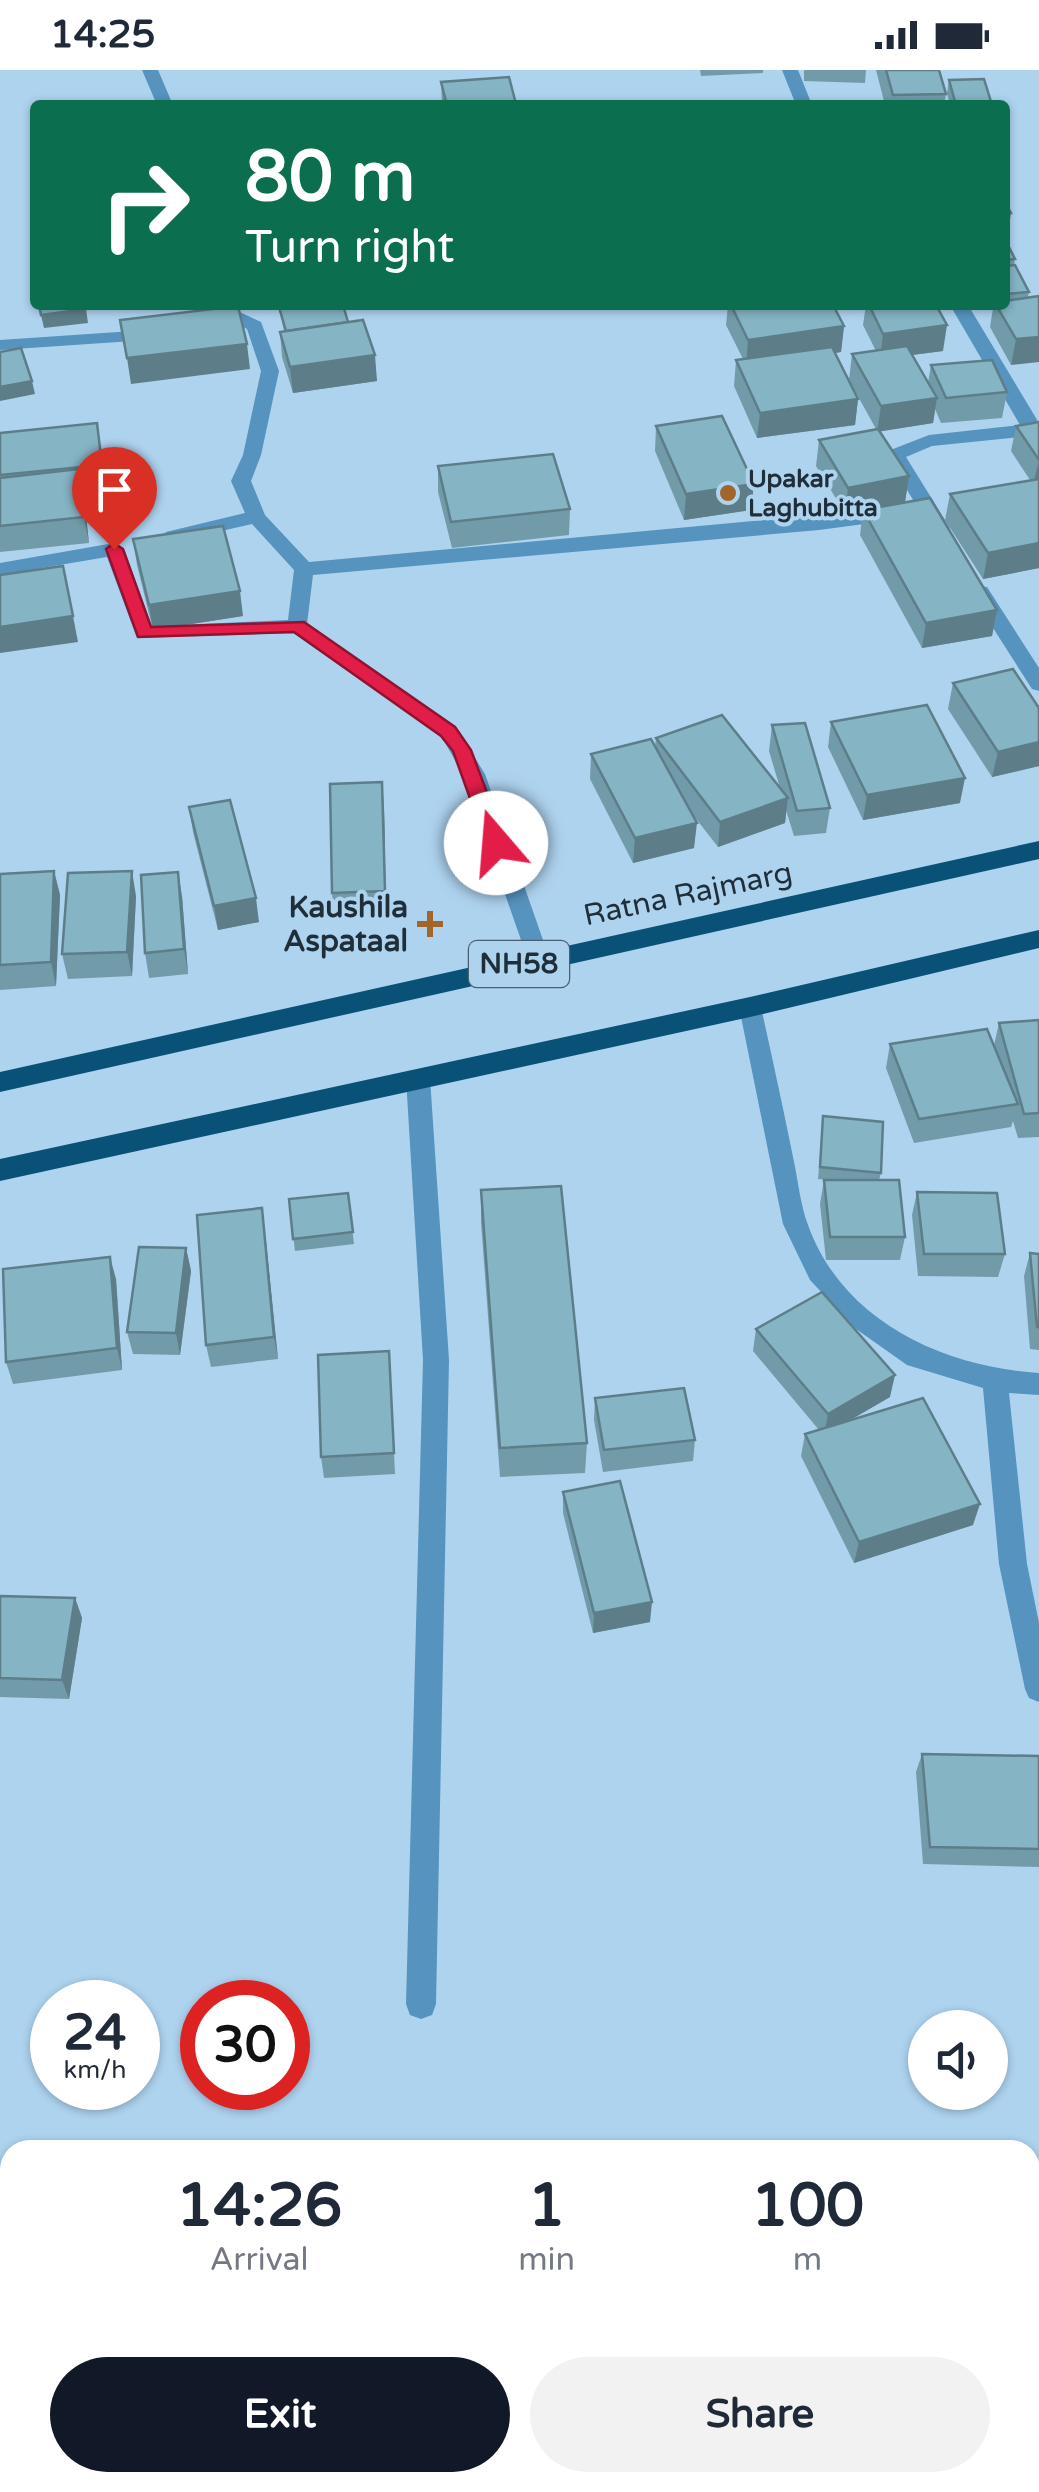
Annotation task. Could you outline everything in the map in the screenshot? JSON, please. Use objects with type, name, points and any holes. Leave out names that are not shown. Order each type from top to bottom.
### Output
[{"type":"highway","name":"Ratna Rajmarg","points":[[0,1082],[1039,850]]},
{"type":"highway","points":[[0,1170],[750,1007],[1039,939]]},
{"type":"street","points":[[150,70],[164,100]]},
{"type":"street","points":[[790,70],[802,100]]},
{"type":"street","points":[[0,345],[133,336],[215,310]]},
{"type":"street","points":[[228,310],[256,326],[270,371],[252,455],[240,481],[256,517],[304,569],[298,626]]},
{"type":"street","points":[[947,540],[894,454],[929,441],[1036,430],[962,310]]},
{"type":"street","points":[[304,569],[819,524],[928,509]]},
{"type":"street","points":[[0,569],[256,517]]},
{"type":"street","points":[[132,545],[144,633],[298,626],[448,731],[462,750],[539,960]]},
{"type":"street","points":[[966,570],[1039,684]]},
{"type":"street","points":[[750,1007],[795,1224],[819,1273],[865,1322],[916,1358],[995,1380],[1039,1384]]},
{"type":"street","points":[[418,1078],[436,1360],[421,2004]]},
{"type":"street","points":[[995,1380],[1013,1564],[1039,1688]]},
{"type":"building","points":[[886,70],[939,70],[946,94],[893,95]]},
{"type":"building","points":[[509,77],[515,100],[446,100],[441,82]]},
{"type":"building","points":[[984,79],[990,100],[955,100],[949,80]]},
{"type":"building","points":[[1015,265],[1029,292],[1010,294],[1010,266]]},
{"type":"building","points":[[1039,296],[1039,337],[1016,339],[999,310],[1010,310],[1010,300]]},
{"type":"building","points":[[40,310],[78,310],[41,315]]},
{"type":"building","points":[[239,310],[247,344],[127,358],[120,320]]},
{"type":"building","points":[[280,310],[344,310],[348,322],[286,331]]},
{"type":"building","points":[[733,310],[836,310],[844,326],[748,340]]},
{"type":"building","points":[[871,310],[939,310],[947,325],[883,334]]},
{"type":"building","points":[[363,320],[375,355],[290,367],[280,332]]},
{"type":"building","points":[[907,346],[937,398],[881,406],[852,354]]},
{"type":"building","points":[[832,347],[858,399],[760,413],[736,360]]},
{"type":"building","points":[[21,348],[32,381],[0,387],[0,352]]},
{"type":"building","points":[[992,360],[1007,392],[946,398],[931,365]]},
{"type":"building","points":[[722,416],[754,484],[686,494],[656,426]]},
{"type":"building","points":[[1039,422],[1039,460],[1016,426]]},
{"type":"building","points":[[97,423],[102,465],[0,475],[0,433]]},
{"type":"building","points":[[878,429],[909,476],[848,488],[819,440]]},
{"type":"building","points":[[553,454],[570,509],[451,522],[438,466]]},
{"type":"building","points":[[79,469],[84,517],[0,526],[0,478]]},
{"type":"building","points":[[1039,479],[1039,543],[988,553],[950,494]]},
{"type":"building","points":[[930,498],[997,610],[926,623],[863,510]]},
{"type":"building","points":[[223,526],[240,591],[149,605],[133,539]]},
{"type":"building","points":[[63,566],[73,616],[0,627],[0,575]]},
{"type":"building","points":[[1013,669],[1039,708],[1039,742],[998,752],[953,683]]},
{"type":"building","points":[[927,705],[965,778],[867,795],[831,722]]},
{"type":"building","points":[[722,715],[788,798],[720,822],[656,738]]},
{"type":"building","points":[[805,723],[830,808],[797,811],[772,725]]},
{"type":"building","points":[[651,739],[697,823],[635,838],[591,754]]},
{"type":"building","points":[[382,782],[385,891],[332,893],[330,784]]},
{"type":"building","points":[[230,800],[256,898],[214,906],[189,807]]},
{"type":"building","points":[[54,871],[51,962],[0,965],[0,874]]},
{"type":"building","points":[[132,871],[127,952],[62,954],[68,873]]},
{"type":"building","points":[[178,872],[184,949],[145,953],[141,875]]},
{"type":"building","points":[[1039,1020],[1039,1113],[1024,1114],[999,1023]]},
{"type":"building","points":[[987,1029],[1018,1104],[919,1119],[890,1044]]},
{"type":"building","points":[[823,1116],[883,1122],[881,1173],[820,1167]]},
{"type":"building","points":[[824,1180],[899,1180],[905,1237],[830,1237]]},
{"type":"building","points":[[561,1186],[587,1443],[500,1448],[481,1190]]},
{"type":"building","points":[[917,1192],[997,1193],[1005,1254],[924,1254]]},
{"type":"building","points":[[348,1193],[353,1232],[293,1239],[289,1199]]},
{"type":"building","points":[[262,1208],[274,1337],[206,1345],[197,1215]]},
{"type":"building","points":[[139,1247],[186,1248],[176,1333],[127,1332]]},
{"type":"building","points":[[1030,1253],[1039,1254],[1039,1327],[1037,1327]]},
{"type":"building","points":[[110,1257],[117,1348],[6,1362],[3,1269]]},
{"type":"building","points":[[822,1292],[895,1375],[828,1414],[756,1329]]},
{"type":"building","points":[[389,1351],[394,1453],[321,1457],[318,1355]]},
{"type":"building","points":[[684,1388],[695,1440],[604,1450],[595,1398]]},
{"type":"building","points":[[923,1398],[980,1504],[859,1542],[805,1434]]},
{"type":"building","points":[[620,1481],[652,1602],[594,1613],[563,1492]]},
{"type":"building","points":[[0,1596],[75,1598],[62,1680],[0,1678]]},
{"type":"building","points":[[922,1754],[1039,1756],[1039,1849],[930,1847]]},
{"type":"place","name":"Upakar Laghubitta","points":[[728,493]]},
{"type":"place","name":"Kaushila Aspataal","points":[[430,924]]},
{"type":"route","points":[[114,549],[144,633],[298,626],[448,731],[474,774],[496,843]]}]
